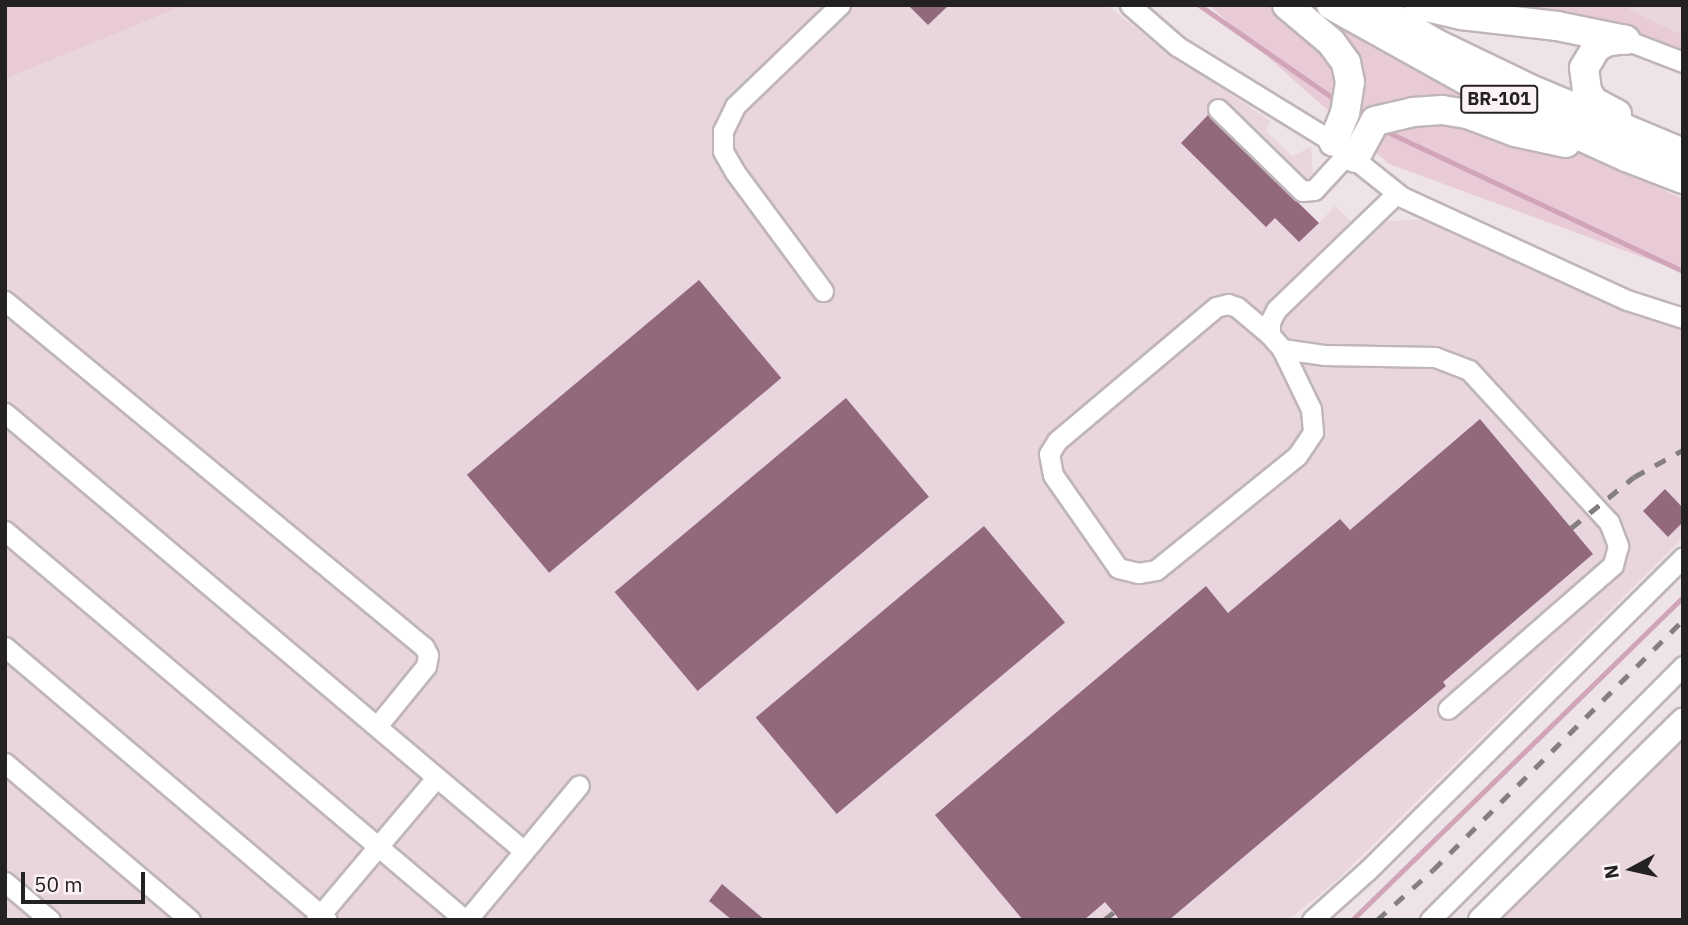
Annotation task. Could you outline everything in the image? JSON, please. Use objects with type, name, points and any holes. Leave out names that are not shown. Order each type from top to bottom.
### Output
[{"type":"highway","points":[[1287,5],[1331,42],[1346,63],[1349,82],[1345,113],[1345,151]]},
{"type":"highway","name":"BR-101","points":[[1331,5],[1505,102],[1626,157],[1683,179]]},
{"type":"highway","name":"BR-101","points":[[1372,5],[1435,43],[1537,92],[1683,153]]},
{"type":"highway","points":[[1418,5],[1461,16],[1557,26],[1626,40]]},
{"type":"highway","points":[[1626,40],[1606,42],[1596,48],[1584,68],[1583,80],[1593,101],[1625,118],[1650,139]]},
{"type":"highway","points":[[1345,151],[1375,121],[1413,112],[1442,110],[1466,114],[1516,132],[1626,157]]},
{"type":"main road","points":[[1481,920],[1683,721]]},
{"type":"street","points":[[823,291],[735,172],[723,151],[723,131],[735,106],[840,5]]},
{"type":"street","points":[[1130,5],[1177,46],[1345,151],[1397,193],[1627,300],[1683,318]]},
{"type":"street","points":[[1626,40],[1683,62]]},
{"type":"street","points":[[1218,109],[1302,191],[1314,190],[1345,151]]},
{"type":"street","points":[[1397,193],[1276,310],[1270,323],[1276,342],[1311,409],[1313,432],[1297,456],[1156,570],[1138,573],[1118,568],[1053,475],[1049,454],[1057,441],[1216,307],[1228,304],[1237,307],[1276,342],[1324,355],[1435,357],[1469,370],[1609,522],[1618,545],[1614,565],[1448,709]]},
{"type":"street","points":[[5,301],[424,647],[428,655],[426,666],[376,726]]},
{"type":"street","points":[[5,412],[524,851]]},
{"type":"street","points":[[5,531],[466,920],[579,785]]},
{"type":"street","points":[[1312,920],[1359,879],[1683,557]]},
{"type":"street","points":[[5,647],[321,918],[437,777]]},
{"type":"street","points":[[1430,920],[1683,666]]},
{"type":"street","points":[[5,763],[190,920]]},
{"type":"street","points":[[5,882],[50,920]]},
{"type":"shaded area","points":[[5,5],[185,5],[5,79]]},
{"type":"shaded area","points":[[185,5],[1107,5],[1155,43],[1270,121],[1266,131],[1292,156],[1311,147],[1313,174],[1294,198],[1319,223],[1335,206],[1365,234],[1377,222],[1443,218],[1683,321],[1683,538],[1335,882],[1288,920],[5,920],[5,79]]},
{"type":"shaded area","points":[[1209,5],[1310,5],[1370,46],[1456,93],[1683,199],[1683,272],[1389,164]]},
{"type":"shaded area","points":[[1430,5],[1632,5],[1630,10],[1683,35],[1683,57]]},
{"type":"shaded area","points":[[1632,5],[1683,5],[1683,35],[1630,10]]},
{"type":"shaded area","points":[[1683,741],[1683,920],[1494,920]]},
{"type":"building","points":[[908,5],[949,5],[928,25]]},
{"type":"building","points":[[1208,115],[1319,223],[1299,242],[1275,218],[1266,227],[1181,143]]},
{"type":"building","points":[[699,280],[781,378],[549,573],[467,475]]},
{"type":"building","points":[[846,398],[929,497],[698,691],[615,592]]},
{"type":"building","points":[[1480,419],[1593,554],[1443,682],[1446,686],[1169,920],[1120,920],[1105,902],[1084,920],[1023,920],[935,815],[1206,586],[1228,613],[1340,519],[1350,530]]},
{"type":"building","points":[[1665,489],[1683,508],[1683,522],[1668,537],[1643,511]]},
{"type":"building","points":[[984,526],[1065,623],[837,814],[756,718]]},
{"type":"building","points":[[722,884],[765,920],[732,920],[709,901]]},
{"type":"waterway","points":[[1199,5],[1337,101]]},
{"type":"waterway","points":[[1381,129],[1683,271]]},
{"type":"waterway","points":[[1352,920],[1683,597]]},
{"type":"railway","points":[[1571,528],[1634,477],[1683,450]]},
{"type":"railway","points":[[1377,920],[1433,870],[1683,620]]},
{"type":"railway","points":[[1104,920],[1114,912]]}]
